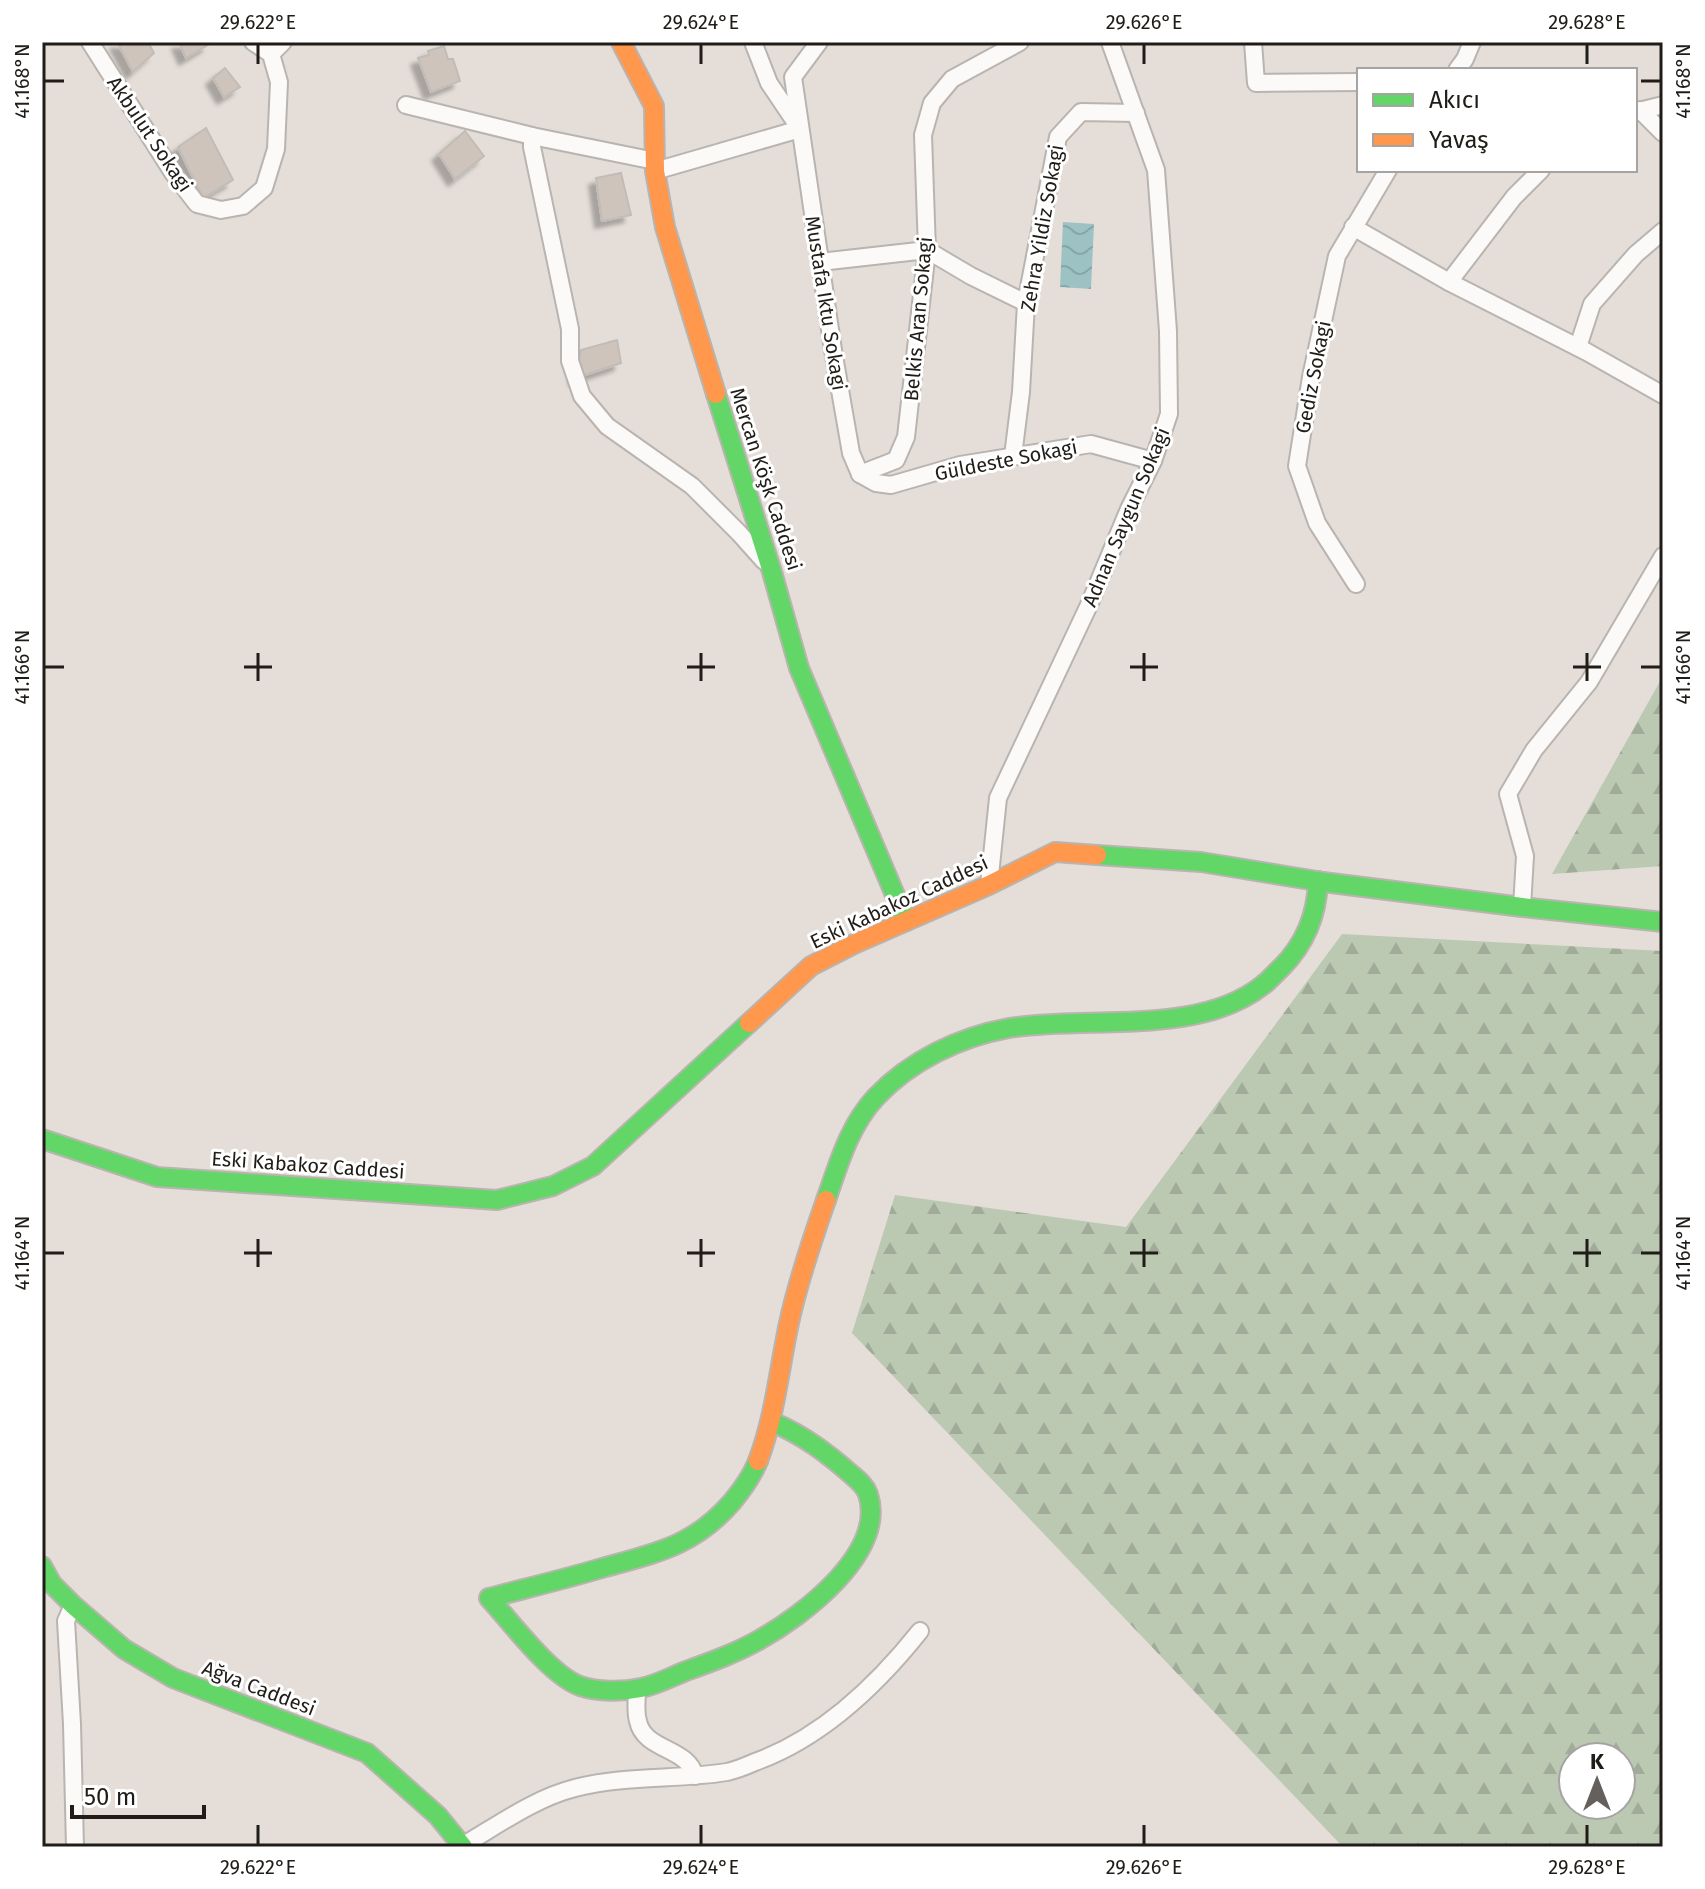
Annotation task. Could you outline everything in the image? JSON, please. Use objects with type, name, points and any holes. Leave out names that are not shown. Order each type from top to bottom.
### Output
[{"type":"street","name":"Akbulut Sokagi","points":[[90,42],[173,173],[197,204],[221,210],[243,206],[264,188],[276,149],[277,48]]},
{"type":"street","points":[[253,42],[277,48]]},
{"type":"street","name":"Mercan Köşk Caddesi","points":[[621,42],[654,106],[655,166],[665,227],[799,668],[906,921]]},
{"type":"street","name":"Mustafa Iktu Sokagi","points":[[753,42],[769,83],[800,129]]},
{"type":"street","name":"Mustafa Iktu Sokagi","points":[[819,42],[793,77],[851,453],[860,474]]},
{"type":"street","name":"Belkis Aran Sokagi","points":[[860,474],[896,460],[906,437],[927,250],[923,135],[932,103],[952,79],[1020,42]]},
{"type":"street","name":"Adnan Saygun Sokagi","points":[[989,885],[998,798],[1089,605],[1129,509],[1153,461],[1169,414],[1168,331],[1156,170],[1110,42]]},
{"type":"street","points":[[1253,42],[1256,83],[1357,82]]},
{"type":"street","points":[[1458,68],[1472,42]]},
{"type":"street","points":[[406,105],[655,166],[800,129]]},
{"type":"street","points":[[1638,111],[1663,105]]},
{"type":"street","points":[[1638,111],[1663,133]]},
{"type":"street","name":"Zehra Yildiz Sokagi","points":[[1013,456],[1021,392],[1026,303],[1058,137],[1081,112],[1136,113]]},
{"type":"street","points":[[532,136],[570,329],[570,361],[582,396],[607,426],[692,486],[739,533],[772,572]]},
{"type":"street","name":"Gediz Sokagi","points":[[1356,584],[1317,523],[1297,466],[1311,377],[1337,256],[1387,172]]},
{"type":"street","points":[[1449,282],[1514,197],[1539,172]]},
{"type":"street","points":[[1353,227],[1449,282],[1578,347],[1663,395]]},
{"type":"street","points":[[1578,347],[1592,304],[1636,254],[1663,231]]},
{"type":"street","points":[[820,262],[927,250],[1026,303]]},
{"type":"street","name":"Güldeste Sokagi","points":[[860,474],[876,483],[891,485],[960,465],[1091,444],[1153,461]]},
{"type":"street","points":[[1522,907],[1525,856],[1508,794],[1534,750],[1589,682],[1663,556]]},
{"type":"street","name":"Eski Kabakoz Caddesi","points":[[42,1139],[157,1177],[497,1200],[553,1186],[593,1166],[811,966],[1055,852],[1201,862],[1318,881],[1663,922]]},
{"type":"street","points":[[772,1422],[803,1435],[821,1447],[865,1487],[870,1509],[868,1531],[860,1550],[831,1584],[778,1629],[738,1652],[650,1686],[612,1691],[578,1685],[562,1677],[489,1598],[655,1554],[684,1542],[709,1526],[735,1501],[753,1475],[764,1451],[797,1288],[849,1136],[877,1096],[901,1074],[943,1049],[1009,1028],[1034,1024],[1148,1020],[1210,1012],[1236,1002],[1258,990],[1281,971],[1299,949],[1311,926],[1318,901],[1318,881]]},
{"type":"street","name":"Ağva Caddesi","points":[[42,1566],[52,1584],[124,1649],[173,1678],[367,1753],[438,1816],[462,1846]]},
{"type":"street","points":[[73,1605],[66,1621],[75,1847]]},
{"type":"street","points":[[462,1846],[547,1797],[573,1789],[596,1783],[730,1772],[770,1757],[818,1729],[862,1694],[920,1631]]},
{"type":"street","points":[[637,1689],[637,1716],[641,1730],[650,1739],[687,1760],[695,1776]]},
{"type":"green space","points":[[1663,676],[1663,866],[1552,874]]},
{"type":"green space","points":[[1342,934],[1663,951],[1663,1847],[1343,1847],[852,1333],[895,1195],[1126,1227]]},
{"type":"water","points":[[1063,222],[1094,224],[1091,289],[1060,287]]},
{"type":"building","points":[[117,42],[148,42],[154,53],[133,72]]},
{"type":"building","points":[[179,42],[208,42],[209,44],[186,58]]},
{"type":"building","points":[[444,46],[448,59],[453,59],[460,81],[431,92],[418,58]]},
{"type":"building","points":[[225,68],[240,87],[224,97],[213,78]]},
{"type":"building","points":[[206,128],[233,180],[203,198],[178,147]]},
{"type":"building","points":[[465,131],[484,156],[455,179],[439,154]]},
{"type":"building","points":[[621,173],[631,215],[602,221],[596,178]]},
{"type":"building","points":[[617,340],[621,363],[576,378],[581,350]]},
{"type":"traffic: fast","points":[[716,394],[799,668],[906,921]]},
{"type":"traffic: fast","points":[[1097,855],[1201,862],[1323,882],[1663,922]]},
{"type":"traffic: fast","points":[[826,1200],[846,1146],[867,1108],[890,1084],[921,1061],[972,1037],[1009,1028],[1175,1018],[1207,1012],[1237,1001],[1266,983],[1297,949],[1312,917],[1318,881]]},
{"type":"traffic: fast","points":[[42,1139],[157,1177],[497,1200],[553,1186],[593,1166],[749,1023]]},
{"type":"traffic: fast","points":[[758,1461],[746,1483],[718,1517],[673,1546],[640,1558],[489,1598],[556,1671],[580,1686],[602,1690],[652,1685],[750,1645],[777,1629],[837,1580],[865,1538],[871,1516],[868,1494],[859,1482],[814,1445],[772,1422]]},
{"type":"traffic: fast","points":[[42,1566],[52,1584],[124,1649],[173,1678],[367,1753],[438,1816],[463,1847]]},
{"type":"traffic: slow","points":[[621,42],[654,106],[655,171],[665,227],[716,394]]},
{"type":"traffic: slow","points":[[749,1023],[811,966],[854,944],[989,885],[1055,852],[1097,855]]},
{"type":"traffic: slow","points":[[758,1461],[773,1410],[797,1292],[826,1200]]}]
